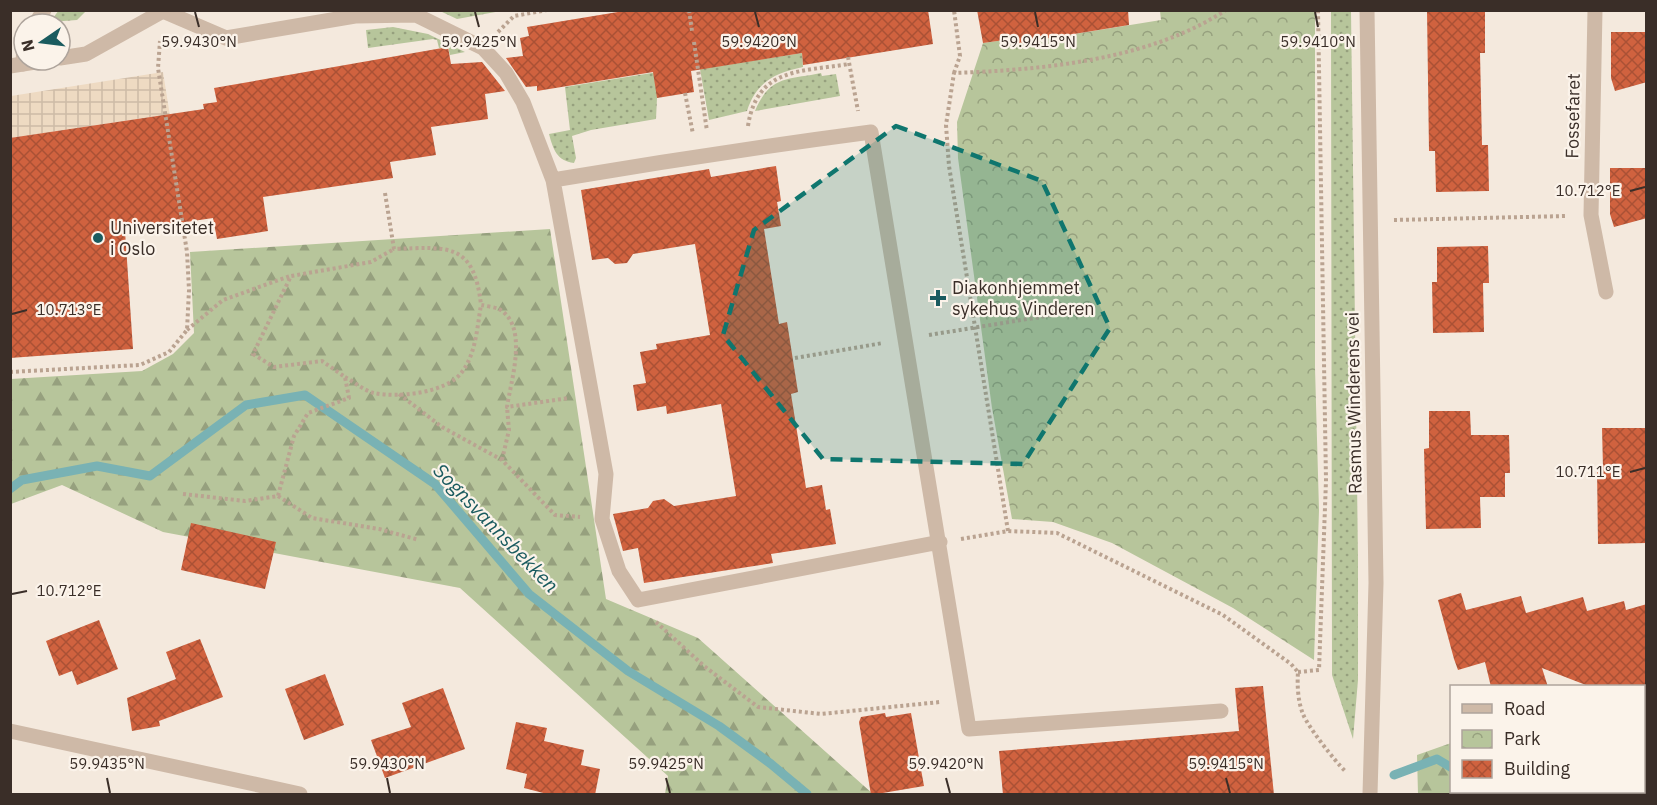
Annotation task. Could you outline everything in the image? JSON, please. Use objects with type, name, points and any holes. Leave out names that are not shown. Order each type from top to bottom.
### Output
[{"type":"street","name":"Rasmus Winderens vei","points":[[1366,10],[1376,583],[1371,790]]},
{"type":"street","name":"Fossefaret","points":[[1595,10],[1591,215],[1605,292]]},
{"type":"street","points":[[72,56],[86,54],[163,11],[226,38],[356,16],[416,15],[483,48],[506,73],[523,102],[553,180],[606,474],[602,519],[619,572],[638,600],[940,542]]},
{"type":"street","points":[[553,180],[702,154],[744,151],[871,132],[907,339],[969,729],[1221,711]]},
{"type":"street","points":[[10,731],[300,795]]},
{"type":"path","points":[[483,48],[514,16],[547,10]]},
{"type":"path","points":[[689,10],[692,31]]},
{"type":"path","points":[[954,10],[960,56],[954,73],[946,125],[949,166],[1008,531]]},
{"type":"path","points":[[954,73],[1009,71],[1076,63],[1174,38],[1226,10]]},
{"type":"path","points":[[1298,672],[1319,670],[1326,480],[1318,10]]},
{"type":"path","points":[[163,11],[158,68],[187,252],[189,290],[187,330]]},
{"type":"path","points":[[694,42],[704,113]]},
{"type":"path","points":[[848,57],[855,93]]},
{"type":"path","points":[[744,151],[750,110],[766,85],[785,74],[849,64]]},
{"type":"path","points":[[685,93],[693,135]]},
{"type":"path","points":[[385,193],[394,249]]},
{"type":"path","points":[[1371,220],[1591,215]]},
{"type":"path","points":[[10,372],[140,365],[169,352],[187,330],[223,300],[291,276],[371,262],[394,249],[437,248],[456,252],[468,261],[478,282],[481,305],[473,352],[461,374],[442,389],[399,394],[373,393],[322,361],[274,367],[253,354],[291,276]]},
{"type":"path","points":[[481,305],[498,309],[510,320],[516,338],[507,406],[509,430],[502,460]]},
{"type":"path","points":[[795,358],[1083,310]]},
{"type":"path","points":[[278,496],[294,436],[308,413],[349,398],[343,376]]},
{"type":"path","points":[[399,394],[442,428],[502,460],[555,515],[602,519]]},
{"type":"path","points":[[507,406],[593,394]]},
{"type":"path","points":[[183,494],[244,501],[278,496],[312,518],[379,529],[419,540]]},
{"type":"path","points":[[940,542],[1008,531],[1057,533],[1223,615],[1291,664],[1298,672],[1297,684],[1303,715],[1334,760],[1348,774]]},
{"type":"path","points":[[638,600],[660,627],[695,658],[758,707],[821,714],[965,700]]},
{"type":"highlighted area","points":[[896,126],[1042,181],[1110,328],[1023,464],[823,459],[723,335],[754,230]]},
{"type":"green space","points":[[59,10],[86,10],[77,20],[72,20],[72,12],[58,12]]},
{"type":"green space","points":[[440,10],[501,11],[457,19]]},
{"type":"green space","points":[[1160,11],[1315,11],[1315,368],[1319,510],[1314,660],[1233,608],[1112,543],[1053,522],[1012,519],[992,408],[958,158],[957,122],[983,43],[1012,39],[1013,44],[1161,20]]},
{"type":"green space","points":[[1331,11],[1351,11],[1358,559],[1358,680],[1353,739],[1332,675]]},
{"type":"green space","points":[[393,27],[428,34],[465,52],[450,55],[448,47],[439,48],[437,40],[433,39],[368,48],[366,30]]},
{"type":"green space","points":[[802,53],[803,67],[784,72],[768,80],[756,93],[747,111],[709,120],[700,69]]},
{"type":"green space","points":[[664,71],[657,98],[656,119],[591,130],[572,136],[576,158],[574,163],[560,157],[552,145],[549,134],[570,130],[565,87]]},
{"type":"green space","points":[[821,73],[822,76],[836,74],[840,96],[755,111],[761,99],[774,85],[781,81]]},
{"type":"green space","points":[[550,229],[606,599],[698,638],[873,794],[665,794],[668,776],[460,588],[163,532],[62,485],[11,504],[11,379],[142,371],[173,354],[194,333],[190,252]]},
{"type":"green space","points":[[1450,743],[1450,793],[1564,794],[1418,794],[1417,755]]},
{"type":"green space","points":[[1645,767],[1646,794],[1573,794],[1645,793]]},
{"type":"shaded area","points":[[163,72],[187,223],[172,225],[156,116],[11,138],[11,96]]},
{"type":"building","points":[[630,10],[928,10],[933,44],[803,65],[802,53],[691,71],[694,92],[657,98],[653,72],[537,91],[537,86],[526,87],[506,58],[523,56],[520,38],[529,36],[527,27]]},
{"type":"building","points":[[977,10],[1128,10],[1129,25],[1013,44],[1012,39],[983,43]]},
{"type":"building","points":[[1427,10],[1485,10],[1485,53],[1480,53],[1482,145],[1488,145],[1489,191],[1436,192],[1435,151],[1429,151]]},
{"type":"building","points":[[1611,32],[1647,32],[1647,82],[1615,91],[1611,78]]},
{"type":"building","points":[[448,47],[451,64],[482,62],[505,91],[485,94],[488,119],[431,127],[436,155],[390,162],[393,178],[263,197],[268,231],[217,239],[213,218],[125,231],[133,349],[10,358],[10,138],[204,109],[203,104],[217,102],[214,88]]},
{"type":"building","points":[[776,166],[781,201],[777,202],[781,226],[764,229],[779,324],[787,322],[798,392],[791,394],[806,488],[822,485],[826,510],[830,509],[836,544],[771,554],[773,563],[644,583],[638,548],[623,551],[613,514],[648,508],[653,501],[664,499],[674,506],[736,496],[721,404],[667,414],[666,406],[637,411],[633,385],[646,383],[640,352],[657,349],[656,344],[710,335],[695,244],[633,254],[627,263],[615,264],[608,258],[592,260],[581,190],[709,169],[711,177]]},
{"type":"building","points":[[1610,168],[1647,168],[1647,218],[1614,227],[1610,214]]},
{"type":"building","points":[[1488,246],[1489,283],[1483,283],[1484,332],[1433,333],[1432,282],[1437,282],[1437,247]]},
{"type":"building","points":[[1429,411],[1470,411],[1471,435],[1509,435],[1510,473],[1505,473],[1505,497],[1480,497],[1481,528],[1426,529],[1424,449],[1429,448]]},
{"type":"building","points":[[1602,428],[1647,428],[1647,543],[1598,544],[1597,468],[1603,468]]},
{"type":"building","points":[[191,523],[276,542],[265,589],[181,570]]},
{"type":"building","points":[[1461,593],[1466,610],[1521,596],[1526,613],[1583,597],[1587,611],[1624,601],[1626,610],[1647,604],[1647,687],[1645,685],[1586,685],[1542,668],[1547,685],[1491,685],[1485,662],[1458,670],[1438,600]]},
{"type":"building","points":[[99,620],[118,669],[77,685],[72,671],[59,676],[46,641]]},
{"type":"building","points":[[200,639],[223,697],[159,721],[160,726],[132,731],[127,698],[176,679],[166,652]]},
{"type":"building","points":[[325,674],[344,725],[304,740],[285,689]]},
{"type":"building","points":[[1263,686],[1274,795],[1003,795],[999,751],[1239,731],[1235,688]]},
{"type":"building","points":[[443,688],[465,749],[385,778],[371,740],[411,727],[402,703]]},
{"type":"building","points":[[885,713],[886,717],[911,713],[924,786],[871,795],[859,722],[861,717]]},
{"type":"building","points":[[516,722],[547,728],[544,741],[584,750],[581,765],[600,769],[595,795],[551,795],[524,788],[527,774],[506,769]]},
{"type":"waterway","name":"Sognsvannsbekken","points":[[10,489],[22,480],[97,466],[150,476],[246,405],[305,395],[435,484],[529,594],[628,671],[719,726],[807,794]]},
{"type":"waterway","name":"Sognsvannsbekken","points":[[1394,775],[1437,759],[1450,767]]},
{"type":"place","name":"Universitetet i Oslo","points":[[98,238]]},
{"type":"place","name":"Diakonhjemmet sykehus Vinderen","points":[[938,298]]}]
